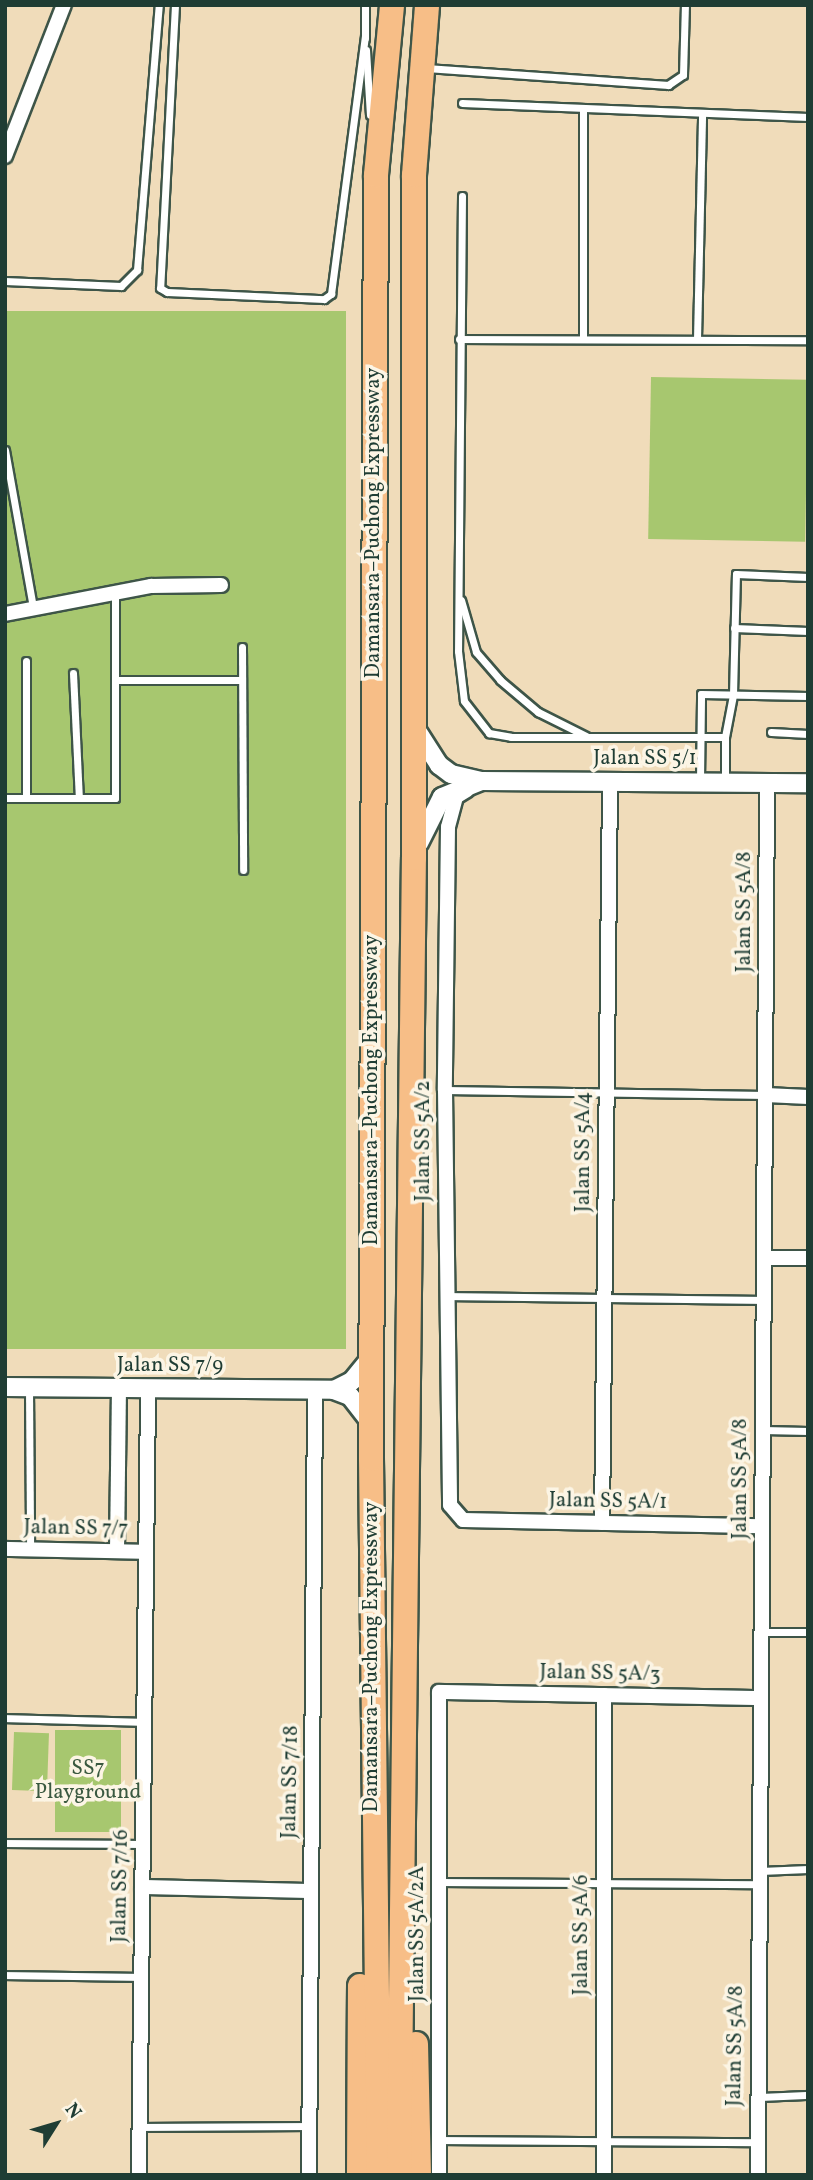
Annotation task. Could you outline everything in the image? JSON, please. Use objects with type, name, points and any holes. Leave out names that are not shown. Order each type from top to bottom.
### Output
[{"type":"highway","name":"Damansara–Puchong Expressway","points":[[379,2175],[373,1844],[375,270],[376,175],[392,5]]},
{"type":"highway","name":"Damansara–Puchong Expressway","points":[[399,2175],[414,858],[414,175],[427,5]]},
{"type":"highway","points":[[359,2175],[362,1913],[373,1844]]},
{"type":"highway","points":[[401,1891],[414,1961],[419,2175]]},
{"type":"street","points":[[5,156],[64,5]]},
{"type":"street","points":[[5,614],[151,586],[221,585]]},
{"type":"street","name":"Jalan SS 5/1","points":[[413,722],[439,765],[451,774],[481,781],[808,783]]},
{"type":"street","name":"Jalan SS 5/1","points":[[414,858],[426,822],[442,797],[481,781]]},
{"type":"street","name":"Jalan SS 5A/2","points":[[455,1514],[447,1472],[445,1296],[448,827],[456,797],[481,781]]},
{"type":"street","name":"Jalan SS 5A/4","points":[[602,1523],[610,782]]},
{"type":"street","name":"Jalan SS 5A/8","points":[[758,2175],[756,2142],[767,783]]},
{"type":"street","points":[[766,1095],[808,1097]]},
{"type":"street","points":[[764,1258],[808,1258]]},
{"type":"street","points":[[334,1390],[352,1381],[373,1354]]},
{"type":"street","name":"Jalan SS 7/9","points":[[5,1387],[334,1390]]},
{"type":"street","points":[[117,1551],[119,1388]]},
{"type":"street","name":"Jalan SS 7/16","points":[[139,2175],[148,1388]]},
{"type":"street","name":"Jalan SS 7/18","points":[[309,2175],[315,1390]]},
{"type":"street","points":[[334,1390],[350,1396],[373,1424]]},
{"type":"street","name":"Jalan SS 5A/1","points":[[455,1514],[463,1520],[761,1527]]},
{"type":"street","name":"Jalan SS 7/7","points":[[5,1549],[146,1552]]},
{"type":"street","name":"Jalan SS 5A/3","points":[[439,1692],[760,1698]]},
{"type":"street","name":"Jalan SS 5A/2A","points":[[439,1692],[439,2175]]},
{"type":"street","name":"Jalan SS 5A/6","points":[[604,1695],[604,2175]]},
{"type":"street","points":[[142,1887],[311,1891]]},
{"type":"lane","points":[[5,281],[121,286],[137,271],[159,5]]},
{"type":"lane","points":[[175,5],[160,288],[167,292],[324,299],[331,294],[365,34]]},
{"type":"lane","points":[[365,5],[375,270]]},
{"type":"lane","points":[[422,68],[668,85],[683,75],[685,5]]},
{"type":"lane","points":[[462,103],[808,117]]},
{"type":"lane","points":[[583,108],[583,339]]},
{"type":"lane","points":[[697,339],[702,113]]},
{"type":"lane","points":[[462,196],[458,651],[464,701],[475,722],[489,733],[511,737],[725,737]]},
{"type":"lane","points":[[459,339],[808,340]]},
{"type":"lane","points":[[5,450],[33,607]]},
{"type":"lane","points":[[724,782],[725,737],[733,695],[736,574],[808,577]]},
{"type":"lane","points":[[458,590],[476,652],[500,680],[538,712],[590,738]]},
{"type":"lane","points":[[5,798],[116,798],[115,592]]},
{"type":"lane","points":[[734,628],[808,631]]},
{"type":"lane","points":[[242,647],[243,870]]},
{"type":"lane","points":[[26,661],[26,798]]},
{"type":"lane","points":[[73,673],[79,798]]},
{"type":"lane","points":[[115,680],[242,681]]},
{"type":"lane","points":[[700,782],[701,694],[808,696]]},
{"type":"lane","points":[[771,732],[808,734]]},
{"type":"lane","points":[[445,1090],[766,1095]]},
{"type":"lane","points":[[445,1296],[763,1300]]},
{"type":"lane","points":[[29,1387],[30,1549]]},
{"type":"lane","points":[[762,1430],[808,1431]]},
{"type":"lane","points":[[761,1632],[808,1632]]},
{"type":"lane","points":[[5,1718],[144,1722]]},
{"type":"lane","points":[[5,1843],[143,1844]]},
{"type":"lane","points":[[439,1882],[603,1882],[759,1877],[808,1870]]},
{"type":"lane","points":[[5,1975],[141,1977]]},
{"type":"lane","points":[[757,2097],[808,2095]]},
{"type":"lane","points":[[139,2127],[309,2126]]},
{"type":"lane","points":[[440,2140],[756,2142]]},
{"type":"green space","points":[[5,311],[346,311],[346,1349],[5,1349]]},
{"type":"green space","points":[[651,377],[808,380],[805,542],[648,539]]},
{"type":"green space","name":"SS7 Playground","points":[[55,1730],[121,1730],[121,1832],[55,1832]]},
{"type":"green space","points":[[14,1732],[49,1733],[47,1791],[12,1790]]}]
